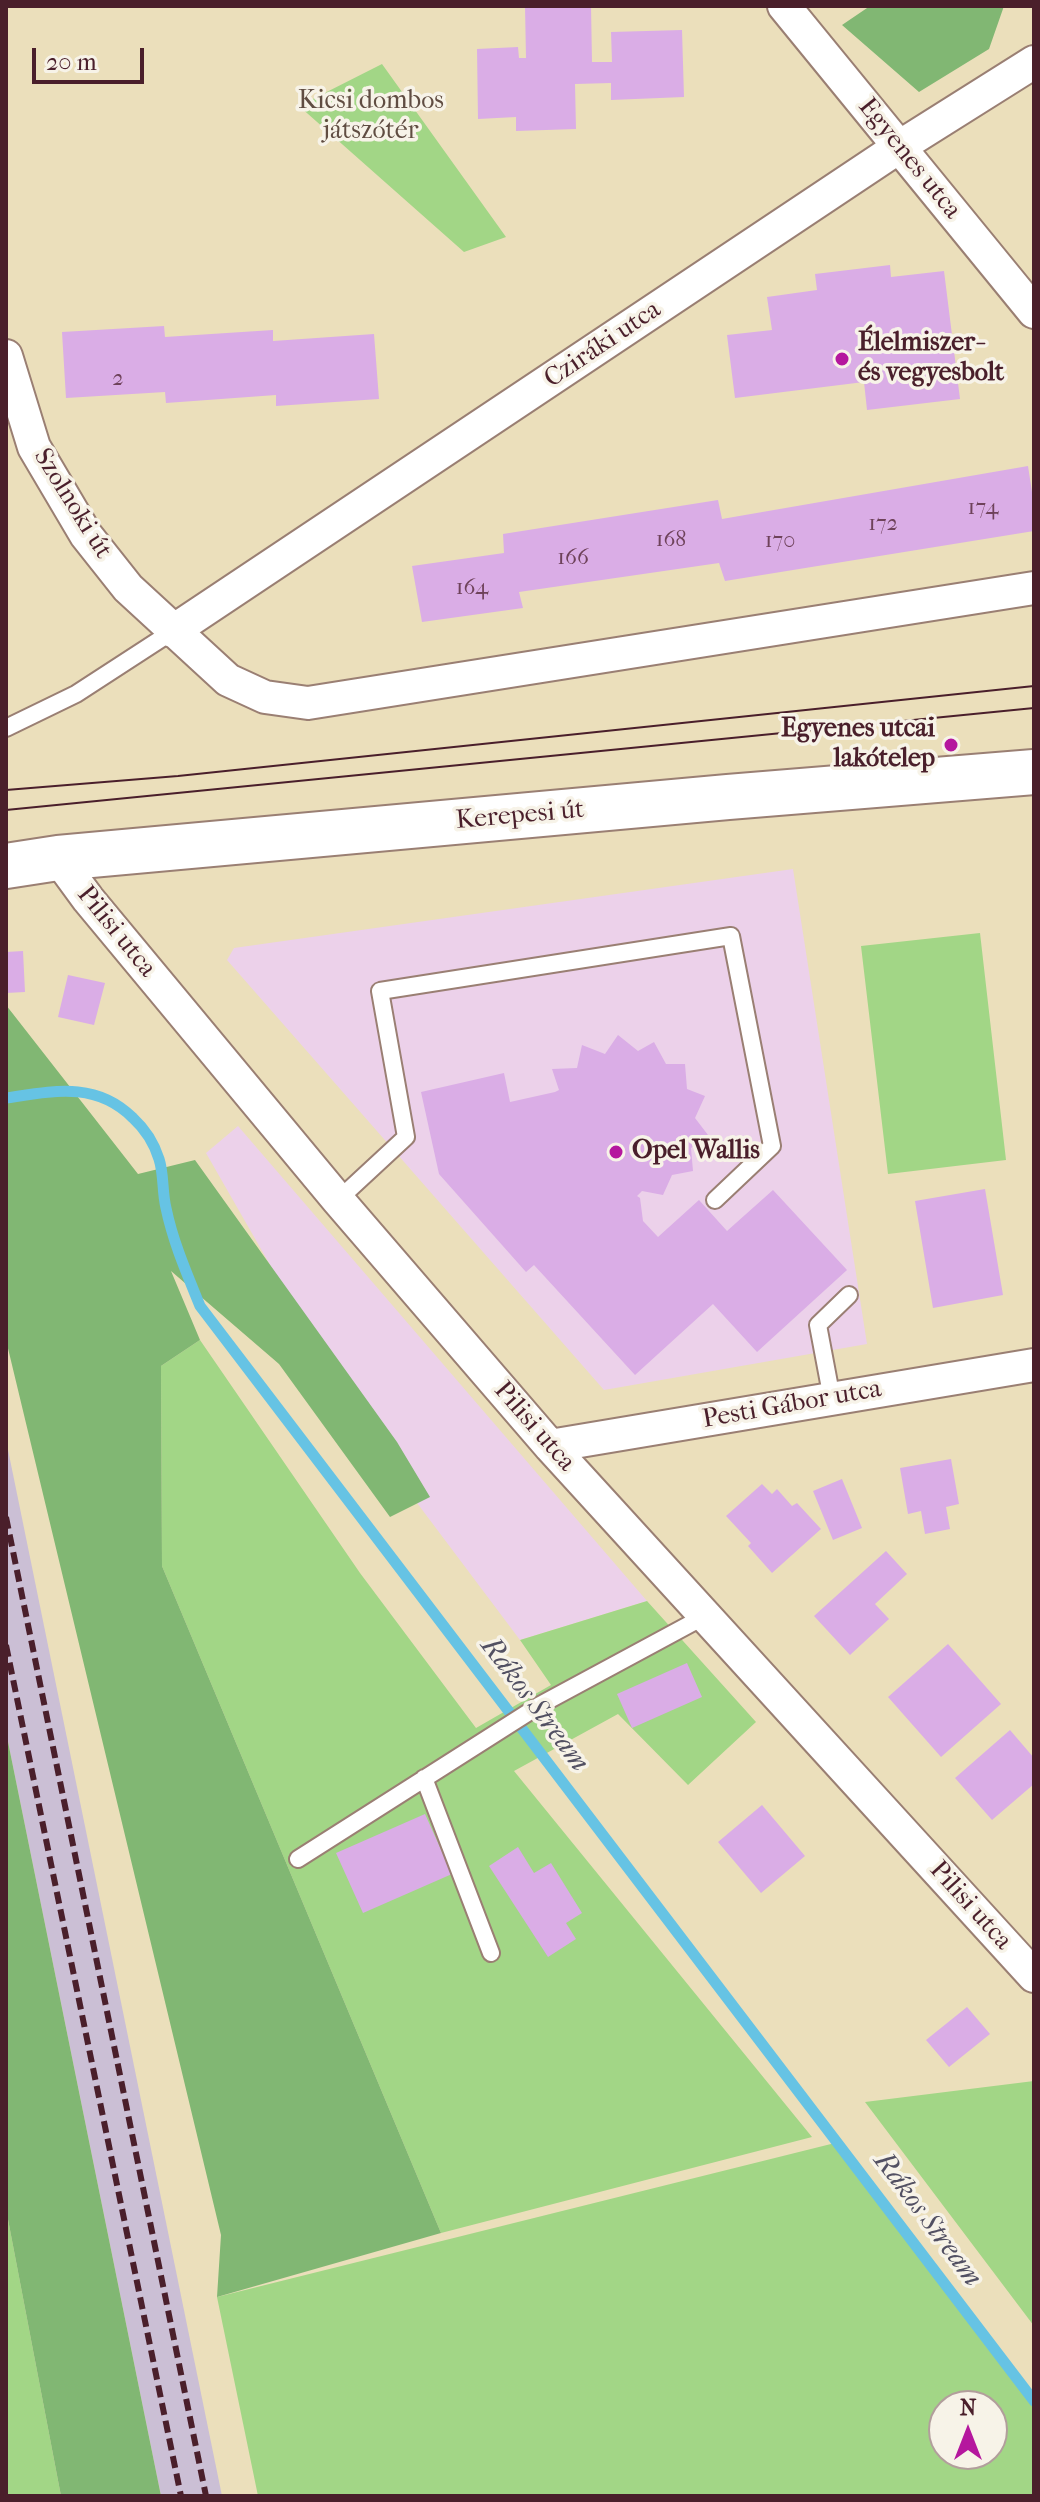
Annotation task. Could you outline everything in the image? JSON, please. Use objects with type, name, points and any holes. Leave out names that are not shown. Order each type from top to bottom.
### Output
[{"type":"main road","name":"Kerepesi út","points":[[6,866],[58,858],[1034,772]]},
{"type":"street","name":"Egyenes utca","points":[[784,6],[1034,312]]},
{"type":"street","name":"Cziráki utca","points":[[173,631],[899,147],[1034,62]]},
{"type":"street","name":"Szolnoki út","points":[[6,356],[34,447],[86,535],[128,588],[173,631]]},
{"type":"street","points":[[173,631],[228,680],[265,697],[308,703],[1034,588]]},
{"type":"street","name":"Pilisi utca","points":[[58,858],[88,899],[338,1200],[550,1446],[1034,1976]]},
{"type":"street","name":"Pesti Gábor utca","points":[[550,1446],[1034,1365]]},
{"type":"lane","points":[[6,728],[76,694],[173,631]]},
{"type":"lane","points":[[338,1200],[406,1137],[380,991],[731,936],[772,1146],[715,1200]]},
{"type":"lane","points":[[832,1399],[818,1325],[849,1295]]},
{"type":"lane","points":[[298,1859],[540,1705],[705,1616]]},
{"type":"lane","points":[[424,1778],[491,1953]]},
{"type":"shaded area","name":"Opel Wallis","points":[[793,869],[867,1344],[604,1390],[227,960],[234,948]]},
{"type":"shaded area","points":[[238,1126],[647,1601],[520,1640],[372,1443],[206,1153]]},
{"type":"shaded area","points":[[6,1440],[222,2496],[161,2496],[6,1732]]},
{"type":"green space","points":[[870,6],[1004,6],[989,49],[919,92],[842,25]]},
{"type":"green space","name":"Kicsi dombos játszótér","points":[[382,64],[506,237],[464,252],[299,106]]},
{"type":"green space","points":[[980,933],[1006,1160],[888,1174],[861,946]]},
{"type":"green space","points":[[6,1005],[138,1174],[195,1160],[397,1442],[430,1497],[390,1517],[279,1364],[171,1271],[200,1340],[161,1366],[162,1566],[441,2233],[217,2297],[221,2235],[6,1340]]},
{"type":"green space","points":[[200,1340],[360,1573],[476,1728],[551,1685],[520,1640],[647,1601],[756,1722],[688,1785],[618,1714],[514,1771],[812,2137],[441,2233],[162,1566],[161,1366]]},
{"type":"green space","points":[[6,1732],[161,2496],[61,2496],[6,2209]]},
{"type":"green space","points":[[1034,2081],[1034,2326],[865,2102]]},
{"type":"green space","points":[[839,2142],[1034,2406],[1034,2496],[258,2496],[217,2297]]},
{"type":"green space","points":[[6,2209],[61,2496],[6,2496]]},
{"type":"building","points":[[525,6],[591,6],[592,62],[612,62],[611,32],[682,30],[684,97],[611,100],[611,83],[575,84],[576,129],[516,131],[516,117],[478,119],[477,49],[518,47],[519,58],[526,58]]},
{"type":"building","name":"Élelmiszer- és vegyesbolt","points":[[890,265],[891,277],[944,271],[960,399],[867,410],[864,382],[735,398],[727,335],[772,330],[767,297],[817,290],[815,274]]},
{"type":"building","points":[[164,326],[165,337],[273,330],[273,341],[374,334],[379,399],[276,406],[276,395],[166,403],[165,392],[66,398],[62,332]]},
{"type":"building","points":[[1028,466],[1034,531],[725,581],[719,563],[519,592],[523,608],[422,622],[412,566],[504,553],[503,534],[718,500],[722,519]]},
{"type":"building","points":[[23,951],[25,992],[6,993],[6,952]]},
{"type":"building","points":[[68,975],[105,983],[94,1025],[58,1017]]},
{"type":"building","points":[[618,1035],[638,1051],[654,1042],[666,1064],[685,1064],[687,1089],[705,1096],[695,1118],[708,1135],[691,1148],[693,1171],[672,1175],[663,1195],[642,1191],[637,1196],[640,1198],[643,1221],[658,1237],[699,1200],[727,1231],[773,1190],[847,1270],[757,1352],[713,1304],[635,1375],[534,1265],[526,1272],[439,1174],[421,1092],[504,1073],[510,1102],[555,1092],[559,1090],[552,1069],[577,1068],[582,1045],[605,1054]]},
{"type":"building","points":[[985,1189],[1003,1295],[933,1308],[915,1201]]},
{"type":"building","points":[[951,1459],[959,1504],[946,1507],[950,1529],[925,1534],[921,1511],[908,1514],[900,1468]]},
{"type":"building","points":[[842,1479],[862,1528],[833,1540],[813,1491]]},
{"type":"building","points":[[762,1484],[772,1494],[777,1489],[792,1506],[797,1503],[821,1529],[772,1573],[748,1546],[751,1543],[726,1516]]},
{"type":"building","points":[[886,1551],[907,1574],[875,1604],[889,1619],[850,1655],[814,1616]]},
{"type":"building","points":[[948,1644],[1001,1704],[941,1757],[888,1697]]},
{"type":"building","points":[[687,1663],[702,1697],[632,1728],[617,1694]]},
{"type":"building","points":[[1010,1730],[1034,1758],[1034,1784],[992,1820],[955,1778]]},
{"type":"building","points":[[762,1805],[805,1856],[761,1893],[718,1842]]},
{"type":"building","points":[[425,1814],[452,1874],[363,1913],[336,1853]]},
{"type":"building","points":[[518,1847],[534,1873],[551,1863],[582,1913],[566,1923],[576,1939],[548,1957],[489,1866]]},
{"type":"building","points":[[967,2007],[990,2034],[949,2067],[926,2040]]},
{"type":"waterway","name":"Rákos Stream","points":[[6,1098],[57,1091],[89,1094],[119,1106],[141,1127],[159,1159],[169,1221],[200,1306],[1034,2401]]},
{"type":"tram line","points":[[6,790],[178,776],[1034,686]]},
{"type":"tram line","points":[[6,810],[1034,708]]},
{"type":"railway","points":[[6,1517],[206,2496]]},
{"type":"railway","points":[[6,1645],[181,2496]]},
{"type":"place","name":"Élelmiszer- és vegyesbolt","points":[[842,359]]},
{"type":"place","name":"Egyenes utcai lakótelep","points":[[951,745]]},
{"type":"place","name":"Opel Wallis","points":[[616,1152]]}]
